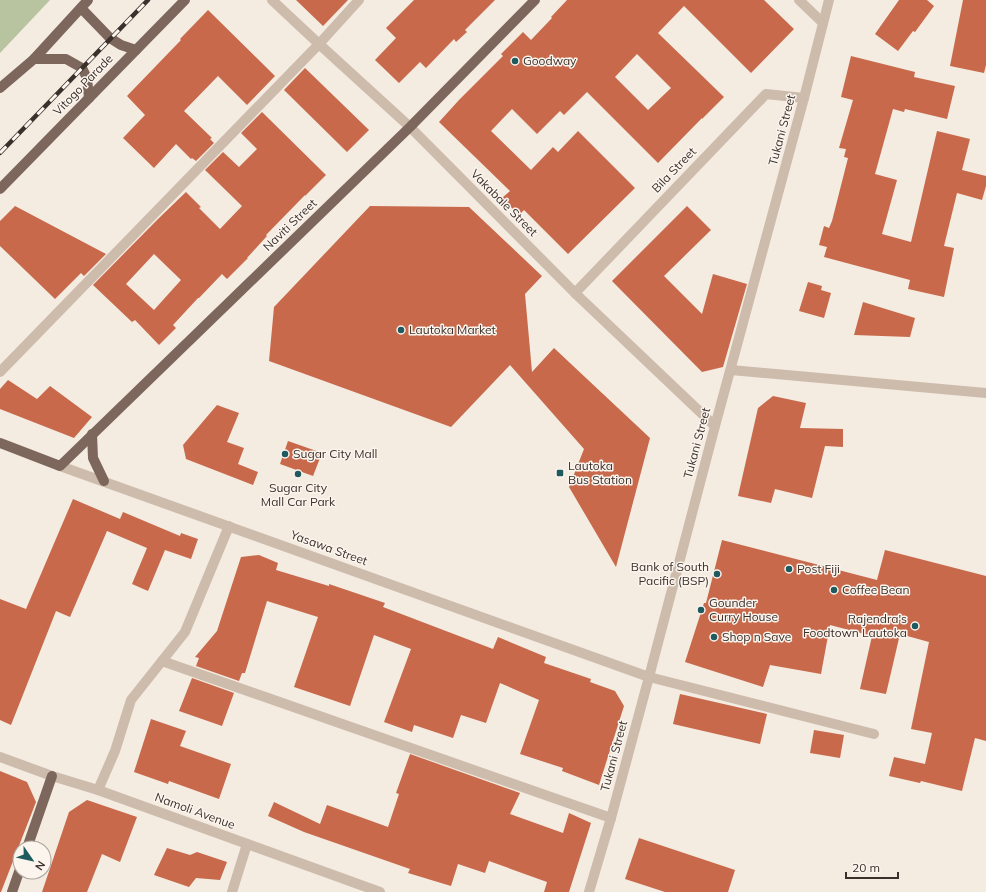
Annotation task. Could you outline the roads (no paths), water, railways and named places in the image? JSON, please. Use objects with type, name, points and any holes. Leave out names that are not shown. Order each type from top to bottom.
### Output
[{"type":"main road","name":"Vitogo Parade","points":[[0,189],[185,0]]},
{"type":"main road","name":"Naviti Street","points":[[60,466],[410,127],[535,0]]},
{"type":"main road","points":[[0,88],[34,59],[84,4],[110,38],[121,45],[136,50]]},
{"type":"main road","points":[[34,59],[66,59],[82,68],[87,78],[89,98]]},
{"type":"main road","points":[[92,434],[93,458],[104,481]]},
{"type":"main road","name":"Yasawa Street","points":[[0,443],[60,466]]},
{"type":"main road","points":[[30,840],[52,776]]},
{"type":"main road","points":[[12,892],[16,880]]},
{"type":"street","name":"Vakabale Street","points":[[272,0],[410,127],[575,293],[715,426]]},
{"type":"street","points":[[0,372],[319,44],[359,0]]},
{"type":"street","points":[[799,0],[823,23]]},
{"type":"street","name":"Tukani Street","points":[[589,892],[611,818],[649,677],[829,0]]},
{"type":"street","name":"Bila Street","points":[[575,293],[766,94],[804,98]]},
{"type":"street","points":[[731,370],[986,393]]},
{"type":"street","name":"Yasawa Street","points":[[60,466],[649,677],[874,734]]},
{"type":"street","points":[[98,790],[115,751],[132,700],[185,632],[229,526]]},
{"type":"street","points":[[162,661],[611,818]]},
{"type":"street","name":"Namoli Avenue","points":[[0,757],[52,776],[98,790],[380,892]]},
{"type":"street","points":[[232,892],[247,844]]},
{"type":"railway","points":[[0,153],[148,0]]},
{"type":"place","name":"Goodway","points":[[515,61]]},
{"type":"place","name":"Lautoka Market","points":[[401,330]]},
{"type":"place","name":"Sugar City Mall","points":[[285,454]]},
{"type":"place","name":"Lautoka Bus Station","points":[[560,473]]},
{"type":"place","name":"Sugar City Mall Car Park","points":[[298,474]]},
{"type":"place","name":"Post Fiji","points":[[789,569]]},
{"type":"place","name":"Bank of South Pacific (BSP)","points":[[717,574]]},
{"type":"place","name":"Coffee Bean","points":[[834,590]]},
{"type":"place","name":"Gounder Curry House","points":[[701,610]]},
{"type":"place","name":"Rajendra's Foodtown Lautoka","points":[[915,626]]},
{"type":"place","name":"Shop n Save","points":[[714,637]]}]
